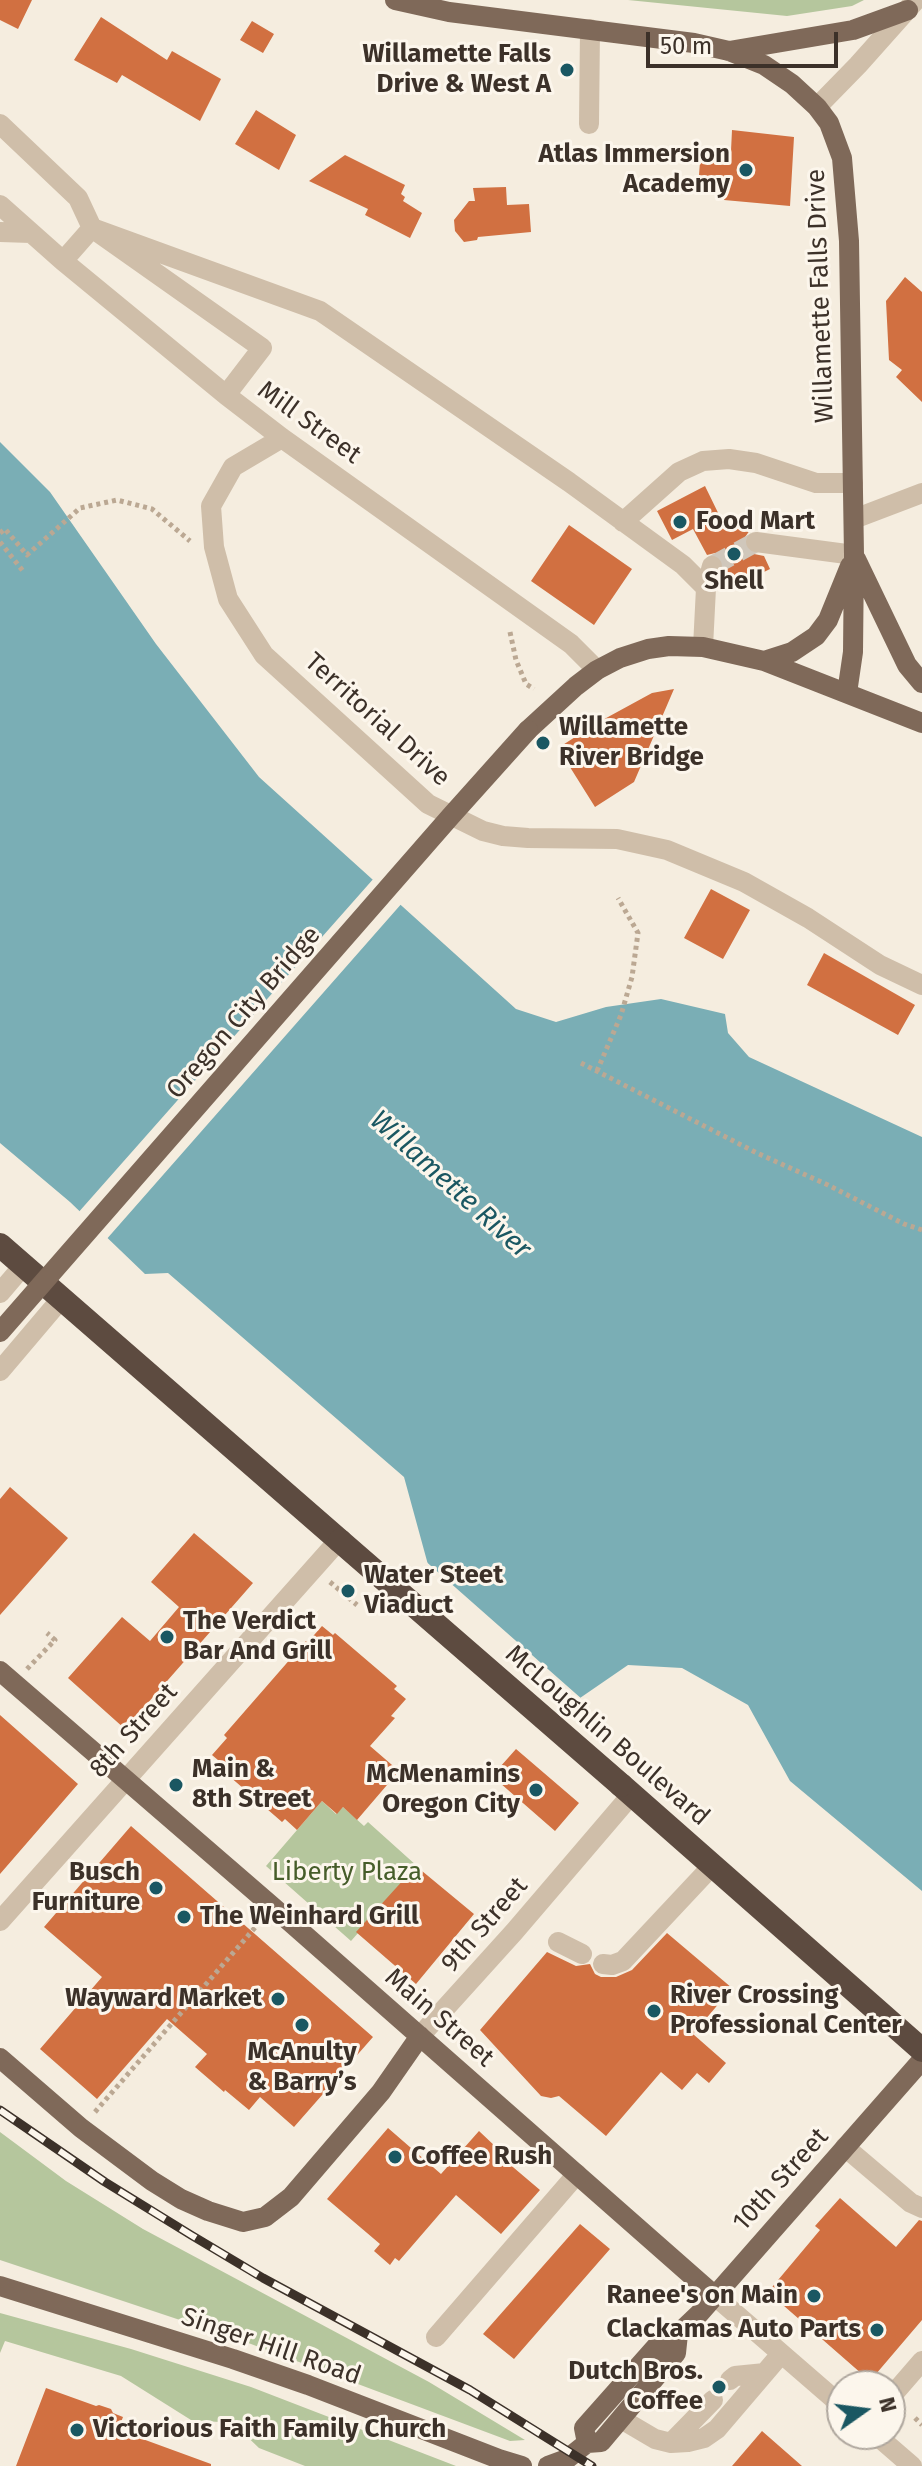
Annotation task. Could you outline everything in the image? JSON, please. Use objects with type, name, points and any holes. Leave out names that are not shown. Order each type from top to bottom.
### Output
[{"type":"highway","name":"McLoughlin Boulevard","points":[[0,1245],[922,2050]]},
{"type":"main road","name":"Willamette Falls Drive","points":[[395,0],[449,12],[694,43],[729,51],[779,74],[817,107],[829,123],[845,174],[850,276],[854,555],[853,652],[847,693]]},
{"type":"main road","points":[[729,51],[853,30],[912,5]]},
{"type":"main road","points":[[764,661],[792,652],[816,636],[828,620],[854,555]]},
{"type":"main road","points":[[854,555],[907,665],[922,683]]},
{"type":"main road","name":"Oregon City Bridge","points":[[0,1332],[528,730],[597,670],[648,649],[703,647],[764,661],[922,723]]},
{"type":"main road","name":"Main Street","points":[[7,1677],[715,2296]]},
{"type":"main road","name":"9th Street","points":[[81,2128],[181,2199],[243,2222],[265,2217],[291,2197],[381,2092],[420,2036]]},
{"type":"main road","points":[[0,2058],[81,2128]]},
{"type":"main road","name":"10th Street","points":[[678,2334],[676,2353],[621,2419],[601,2442],[580,2448],[584,2428],[663,2339],[678,2334],[715,2296],[922,2060]]},
{"type":"main road","name":"Singer Hill Road","points":[[0,2286],[278,2375],[522,2466]]},
{"type":"main road","points":[[548,2466],[559,2463],[580,2448]]},
{"type":"street","points":[[817,107],[912,5]]},
{"type":"street","points":[[589,124],[590,29]]},
{"type":"street","points":[[0,124],[78,198],[92,228],[262,348],[226,395]]},
{"type":"street","name":"Mill Street","points":[[0,205],[226,395],[571,644],[597,670]]},
{"type":"street","points":[[63,261],[92,228]]},
{"type":"street","points":[[92,228],[320,311],[569,482],[683,565],[706,588]]},
{"type":"street","points":[[0,232],[31,233]]},
{"type":"street","name":"Territorial Drive","points":[[282,438],[233,467],[211,506],[214,547],[228,599],[264,655],[428,804],[483,831],[503,836],[617,839],[667,850],[744,882],[808,918],[880,965],[922,985]]},
{"type":"street","points":[[623,522],[679,472],[703,461],[729,459],[756,463],[816,483],[853,483]]},
{"type":"street","points":[[854,519],[922,493]]},
{"type":"street","points":[[756,542],[854,555]]},
{"type":"street","points":[[703,647],[706,588],[712,566]]},
{"type":"street","points":[[0,1293],[23,1266]]},
{"type":"street","points":[[0,1371],[61,1299]]},
{"type":"street","name":"8th Street","points":[[0,1921],[340,1540]]},
{"type":"street","name":"9th Street","points":[[420,2036],[514,1932],[627,1790]]},
{"type":"street","points":[[603,1964],[623,1961],[713,1865]]},
{"type":"street","points":[[558,1942],[582,1954]]},
{"type":"street","points":[[845,2147],[911,2203],[922,2208]]},
{"type":"street","points":[[436,2337],[577,2174]]},
{"type":"street","name":"Main Street","points":[[715,2296],[826,2392]]},
{"type":"street","points":[[621,2419],[655,2439],[671,2443],[704,2438],[717,2429],[781,2354]]},
{"type":"street","points":[[906,2380],[922,2361]]},
{"type":"street","points":[[730,2380],[735,2376],[765,2373]]},
{"type":"street","points":[[671,2443],[713,2400]]},
{"type":"street","points":[[894,2450],[912,2466]]},
{"type":"path","points":[[0,533],[5,529],[27,555],[80,508],[117,500],[152,509],[189,538],[198,566],[219,567]]},
{"type":"path","points":[[0,542],[23,571]]},
{"type":"path","points":[[510,632],[516,660],[526,684],[534,689]]},
{"type":"path","points":[[597,1071],[621,1015],[632,977],[638,933],[618,898]]},
{"type":"path","points":[[581,1063],[757,1153],[922,1230]]},
{"type":"path","points":[[340,1590],[357,1605]]},
{"type":"path","points":[[7,1677],[55,1640],[47,1633]]},
{"type":"path","points":[[81,2128],[273,1907]]},
{"type":"path","points":[[915,2418],[922,2425]]},
{"type":"green space","points":[[628,0],[864,0],[852,6],[787,16]]},
{"type":"green space","name":"Liberty Plaza","points":[[322,1801],[336,1814],[343,1807],[364,1826],[368,1822],[417,1866],[351,1941],[266,1866]]},
{"type":"green space","points":[[0,2132],[66,2181],[143,2229],[429,2382],[525,2440],[510,2441],[243,2341],[0,2260]]},
{"type":"green space","points":[[0,2313],[131,2349],[251,2387],[456,2466],[305,2466],[259,2448],[236,2426],[191,2420],[121,2376],[5,2341],[0,2353]]},
{"type":"water","name":"Willamette River","points":[[0,442],[50,492],[156,644],[259,777],[516,1009],[556,1022],[606,1007],[661,999],[725,1014],[728,1033],[749,1057],[922,1137],[922,1891],[790,1781],[748,1705],[682,1668],[628,1665],[580,1698],[430,1572],[404,1477],[168,1273],[145,1274],[70,1202],[0,1143]]},
{"type":"pier","points":[[375,877],[403,902],[105,1241],[77,1214]]},
{"type":"pier","points":[[422,1558],[583,1700],[577,1701],[427,1575]]},
{"type":"building","points":[[0,0],[32,0],[18,29],[0,20]]},
{"type":"building","points":[[101,17],[167,60],[172,51],[221,79],[200,121],[122,75],[117,83],[74,60]]},
{"type":"building","points":[[252,21],[274,34],[263,53],[240,40]]},
{"type":"building","points":[[256,110],[296,135],[279,170],[235,144]]},
{"type":"building","name":"Atlas Immersion Academy","points":[[732,130],[794,137],[790,206],[724,200],[724,190],[698,188],[701,149],[731,151]]},
{"type":"building","points":[[345,155],[405,185],[401,194],[405,197],[403,201],[422,213],[410,238],[365,215],[368,209],[309,181]]},
{"type":"building","points":[[506,187],[507,205],[529,204],[531,232],[478,237],[477,240],[464,242],[455,231],[454,220],[469,201],[475,201],[473,188]]},
{"type":"building","points":[[905,277],[922,292],[922,402],[896,377],[902,370],[889,360],[886,301]]},
{"type":"building","points":[[705,486],[724,525],[742,515],[750,530],[743,540],[744,548],[749,553],[764,556],[770,569],[726,591],[721,583],[725,569],[722,557],[715,553],[707,555],[693,529],[672,540],[657,511]]},
{"type":"building","points":[[569,525],[632,569],[594,625],[531,581]]},
{"type":"building","points":[[674,689],[634,782],[595,807],[558,748],[652,693]]},
{"type":"building","points":[[711,889],[750,910],[723,959],[684,938]]},
{"type":"building","points":[[824,953],[915,1005],[898,1035],[807,985]]},
{"type":"building","points":[[10,1487],[68,1538],[0,1615],[0,1499]]},
{"type":"building","points":[[194,1533],[253,1583],[125,1729],[68,1678],[122,1617],[150,1641],[179,1607],[151,1582]]},
{"type":"building","points":[[322,1626],[333,1635],[335,1633],[397,1686],[394,1689],[406,1699],[391,1716],[395,1718],[370,1746],[399,1771],[357,1820],[343,1807],[337,1814],[322,1801],[297,1830],[285,1819],[282,1822],[221,1769],[225,1766],[212,1755],[227,1738],[224,1735]]},
{"type":"building","points":[[0,1715],[78,1784],[0,1874]]},
{"type":"building","name":"McMenamins Oregon City","points":[[516,1749],[579,1803],[555,1831],[492,1776]]},
{"type":"building","points":[[131,1826],[373,2037],[294,2127],[260,2097],[249,2110],[224,2092],[195,2067],[207,2054],[167,2019],[97,2099],[40,2049],[102,1977],[44,1927]]},
{"type":"building","points":[[416,1866],[474,1914],[416,1984],[356,1932]]},
{"type":"building","name":"River Crossing Professional Center","points":[[667,1933],[732,1988],[693,2034],[726,2063],[709,2083],[697,2073],[682,2090],[661,2072],[606,2136],[559,2096],[541,2096],[480,2030],[547,1952],[576,1966],[590,1964],[595,1974],[601,1977],[616,1977],[632,1970]]},
{"type":"building","points":[[388,2128],[441,2174],[479,2131],[497,2148],[494,2151],[540,2190],[501,2234],[456,2195],[399,2261],[395,2258],[390,2265],[374,2251],[380,2244],[327,2199]]},
{"type":"building","points":[[840,2198],[896,2247],[919,2220],[922,2221],[922,2320],[879,2370],[857,2370],[768,2292],[820,2230],[815,2226]]},
{"type":"building","points":[[580,2224],[610,2249],[514,2359],[483,2334]]},
{"type":"building","name":"Victorious Faith Family Church","points":[[46,2388],[111,2409],[123,2417],[118,2430],[211,2466],[16,2466]]},
{"type":"building","points":[[762,2431],[802,2466],[732,2466]]},
{"type":"tunnel","points":[[712,566],[756,542]]},
{"type":"railway","points":[[0,2110],[105,2182],[191,2235],[263,2278],[470,2390],[592,2466]]},
{"type":"place","name":"Willamette Falls Drive & West A","points":[[567,70]]},
{"type":"place","name":"Atlas Immersion Academy","points":[[746,170]]},
{"type":"place","name":"Food Mart","points":[[680,522]]},
{"type":"place","name":"Shell","points":[[734,554]]},
{"type":"place","name":"Willamette River Bridge","points":[[543,743]]},
{"type":"place","name":"Water Steet Viaduct","points":[[348,1591]]},
{"type":"place","name":"The Verdict Bar And Grill","points":[[167,1637]]},
{"type":"place","name":"Main & 8th Street","points":[[176,1785]]},
{"type":"place","name":"McMenamins Oregon City","points":[[536,1790]]},
{"type":"place","name":"Busch Furniture","points":[[156,1888]]},
{"type":"place","name":"The Weinhard Grill","points":[[184,1917]]},
{"type":"place","name":"Wayward Market","points":[[278,1999]]},
{"type":"place","name":"River Crossing Professional Center","points":[[654,2011]]},
{"type":"place","name":"McAnulty & Barry’s","points":[[302,2025]]},
{"type":"place","name":"Coffee Rush","points":[[395,2157]]},
{"type":"place","name":"Ranee's on Main","points":[[814,2296]]},
{"type":"place","name":"Clackamas Auto Parts","points":[[877,2330]]},
{"type":"place","name":"Dutch Bros. Coffee","points":[[719,2387]]},
{"type":"place","name":"Victorious Faith Family Church","points":[[77,2430]]}]
